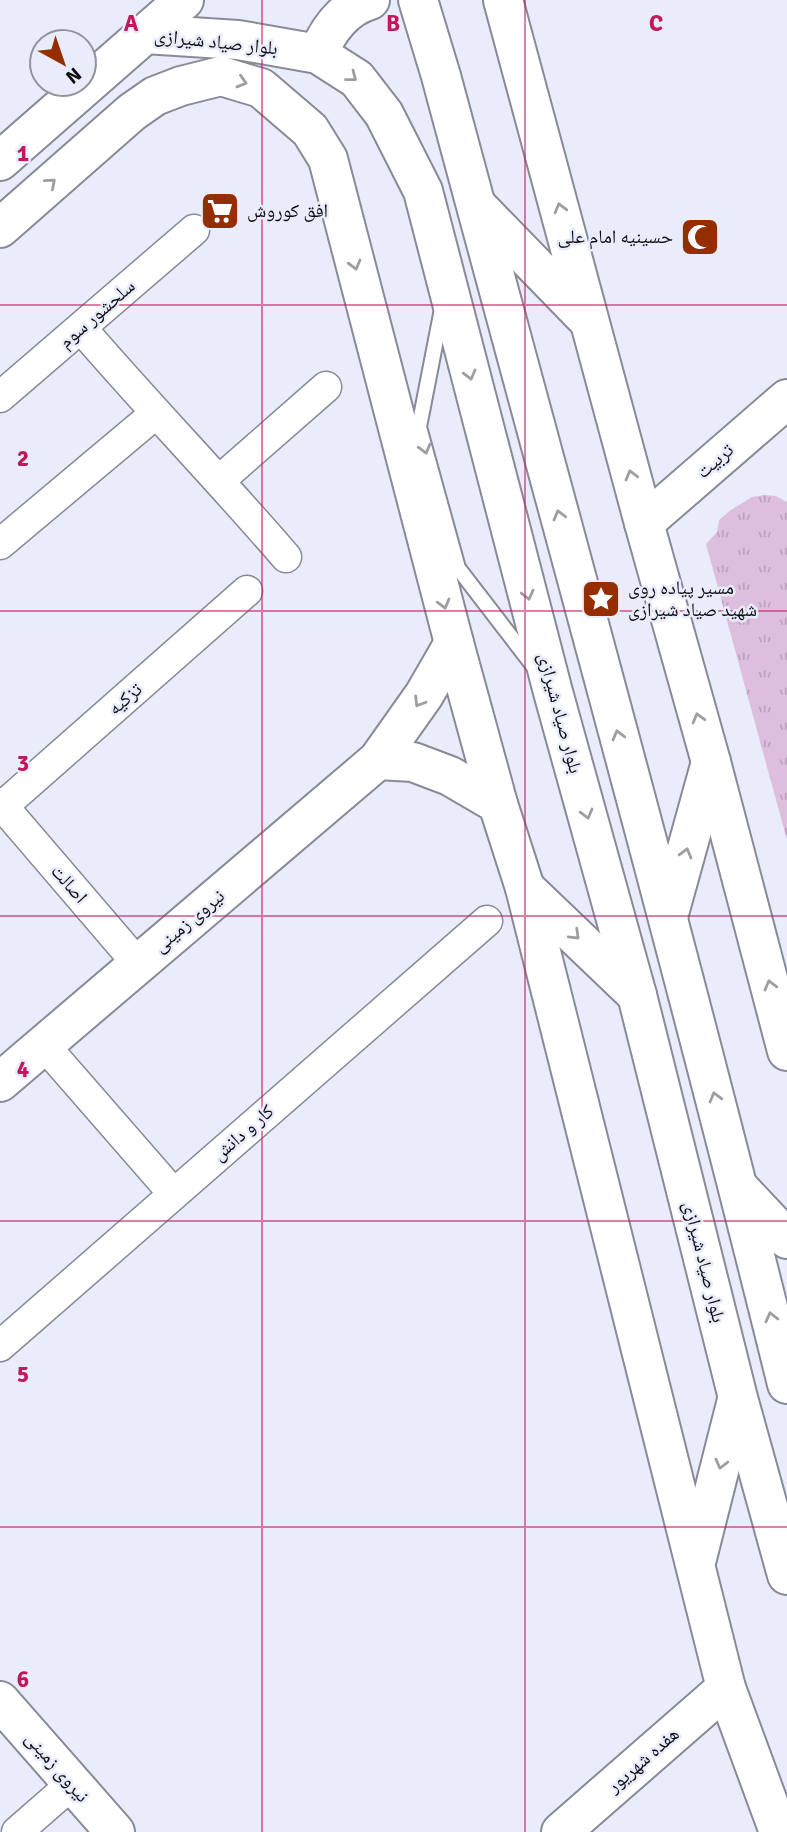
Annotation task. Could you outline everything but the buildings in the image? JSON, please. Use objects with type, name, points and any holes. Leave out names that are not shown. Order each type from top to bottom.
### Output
[{"type":"street","points":[[0,161],[184,0]]},
{"type":"street","points":[[318,54],[324,37],[335,23],[348,10],[370,0]]},
{"type":"street","points":[[418,0],[476,205],[739,1188],[787,1384]]},
{"type":"street","points":[[503,0],[787,1051]]},
{"type":"street","name":"بلوار صیاد شیرازی","points":[[145,34],[238,40],[318,54],[357,79],[384,114],[423,191],[553,692],[637,995],[738,1398],[787,1575]]},
{"type":"street","points":[[0,228],[132,112],[155,96],[221,76],[261,88],[310,130],[328,159],[454,643],[498,804],[526,888],[726,1688],[779,1832]]},
{"type":"street","points":[[476,205],[591,322]]},
{"type":"street","name":"سلحشور سوم","points":[[0,397],[194,230]]},
{"type":"street","points":[[81,328],[155,414],[220,480],[286,558]]},
{"type":"street","points":[[220,480],[326,387]]},
{"type":"street","name":"تربیت","points":[[644,523],[787,398]]},
{"type":"street","points":[[0,544],[155,414]]},
{"type":"street","name":"تزکیه","points":[[1,805],[247,591]]},
{"type":"street","name":"نیروی زمینی","points":[[0,1082],[378,760],[417,706],[454,643]]},
{"type":"street","points":[[378,760],[413,762],[450,776],[498,804]]},
{"type":"street","points":[[667,919],[711,762]]},
{"type":"street","name":"اصالت","points":[[1,805],[138,964]]},
{"type":"street","points":[[526,888],[637,995]]},
{"type":"street","name":"کار و دانش","points":[[0,1346],[487,921]]},
{"type":"street","points":[[44,1045],[173,1193]]},
{"type":"street","points":[[739,1188],[787,1239]]},
{"type":"street","points":[[696,1563],[738,1398]]},
{"type":"street","name":"هفده شهریور","points":[[561,1832],[726,1688]]},
{"type":"street","name":"نیروی زمینی","points":[[0,1701],[115,1832]]},
{"type":"street","points":[[17,1832],[72,1784]]},
{"type":"lane","points":[[446,286],[419,427],[458,568],[553,692]]},
{"type":"green space","points":[[776,496],[787,502],[787,840],[706,544],[717,532],[719,520],[752,497]]},
{"type":"place","name":"افق کوروش","points":[[220,211]]},
{"type":"place","name":"حسینیه امام علی","points":[[700,237]]},
{"type":"place","name":"مسیر پیاده روی شهید صیاد شیرازی","points":[[601,599]]}]
